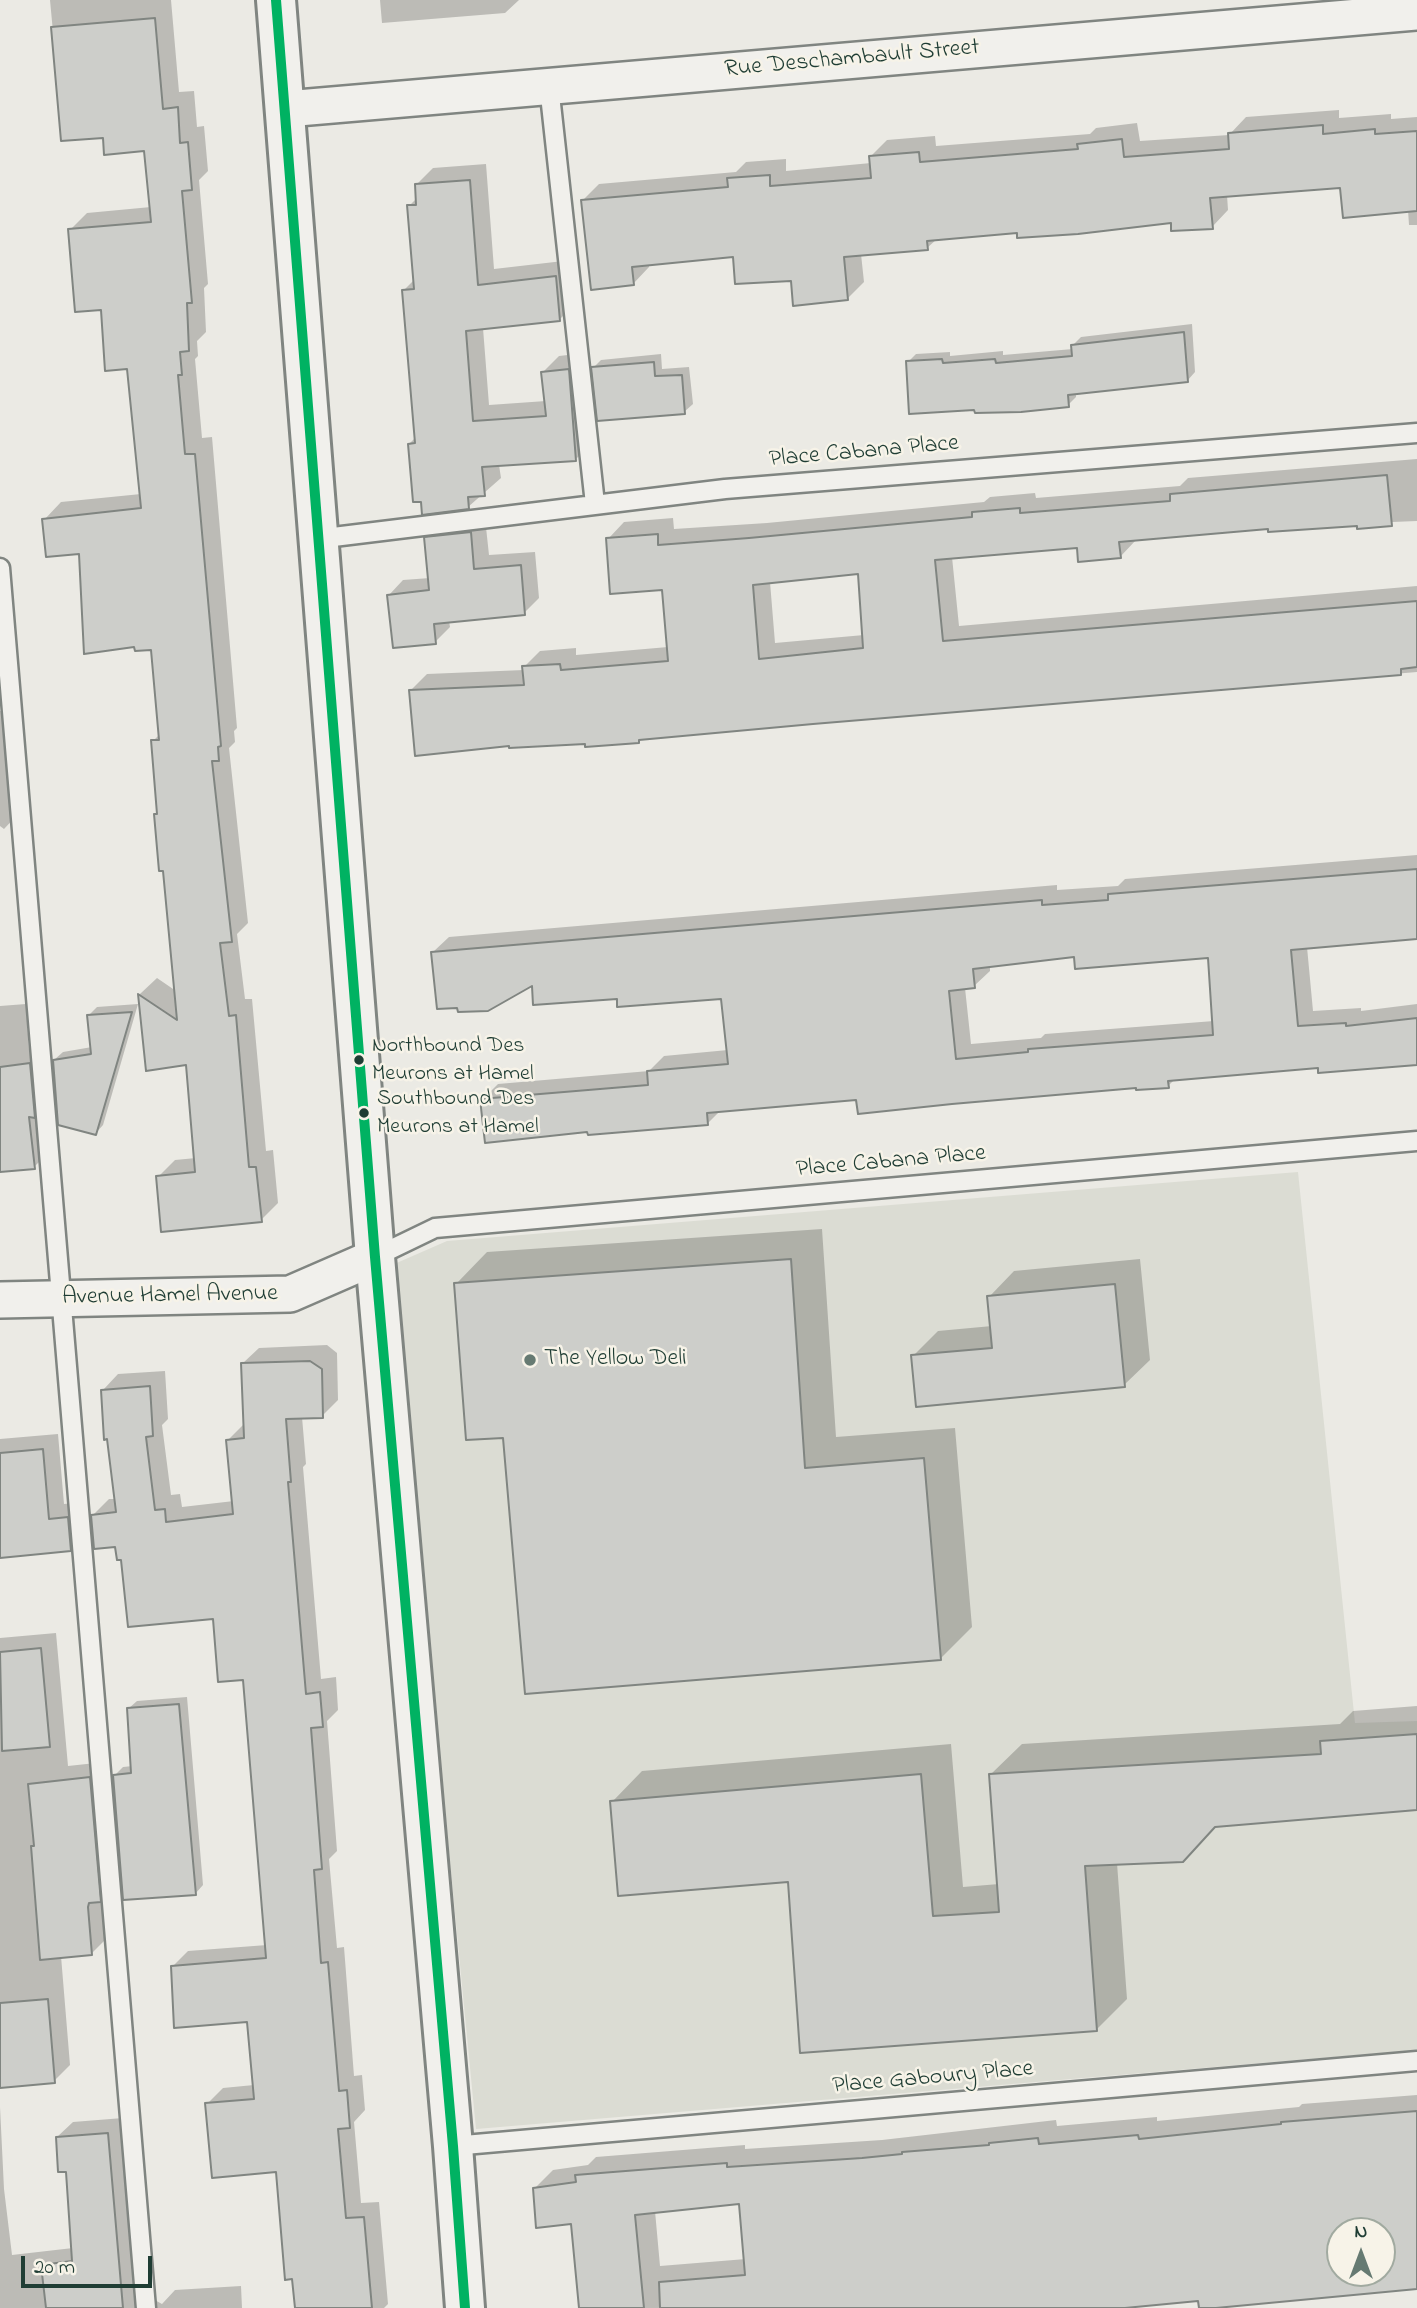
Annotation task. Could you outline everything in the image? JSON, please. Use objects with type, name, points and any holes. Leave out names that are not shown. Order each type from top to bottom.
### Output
[{"type":"street","points":[[276,0],[375,1257],[465,2308]]},
{"type":"street","name":"Rue Deschambault Street","points":[[286,109],[1417,12]]},
{"type":"street","name":"Avenue Hamel Avenue","points":[[0,1300],[290,1294],[375,1257]]},
{"type":"lane","points":[[549,86],[595,505]]},
{"type":"lane","name":"Place Cabana Place","points":[[317,539],[738,487],[1417,433]]},
{"type":"lane","points":[[0,568],[146,2308]]},
{"type":"lane","name":"Place Cabana Place","points":[[375,1257],[435,1228],[1417,1141]]},
{"type":"lane","name":"Place Gaboury Place","points":[[453,2146],[1417,2062]]},
{"type":"shaded area","points":[[1298,1172],[1355,1723],[1417,1721],[1417,2050],[476,2129],[392,1265],[447,1241]]},
{"type":"building","points":[[155,18],[163,109],[178,107],[180,143],[188,142],[192,190],[182,191],[192,303],[187,303],[189,351],[180,352],[182,375],[178,375],[185,454],[195,454],[221,746],[218,747],[219,761],[212,761],[232,942],[220,943],[229,1016],[236,1015],[249,1167],[256,1167],[262,1222],[161,1232],[156,1176],[195,1172],[186,1065],[146,1071],[138,994],[177,1020],[163,871],[159,871],[154,814],[157,814],[151,740],[159,740],[151,650],[135,651],[134,647],[84,654],[79,554],[46,557],[42,519],[141,508],[127,369],[105,371],[101,310],[75,312],[68,229],[151,222],[144,151],[104,155],[103,138],[61,141],[51,27]]},
{"type":"building","points":[[1323,125],[1323,134],[1375,129],[1375,134],[1417,131],[1417,211],[1343,218],[1340,188],[1210,198],[1213,229],[1171,231],[1171,223],[1078,234],[1017,238],[1017,233],[927,241],[928,250],[844,257],[848,300],[793,306],[791,281],[735,284],[733,257],[632,267],[634,285],[591,290],[581,200],[728,187],[727,178],[770,175],[770,186],[871,178],[869,156],[919,152],[920,162],[1078,149],[1077,144],[1122,139],[1124,157],[1229,149],[1228,133]]},
{"type":"building","points":[[470,180],[478,285],[556,276],[560,321],[466,331],[473,421],[546,416],[541,372],[569,369],[576,461],[482,467],[485,496],[468,497],[469,509],[422,515],[421,502],[413,502],[408,444],[415,443],[402,290],[414,289],[407,205],[416,205],[415,184]]},
{"type":"building","points":[[1184,332],[1188,382],[1068,395],[1069,407],[1021,412],[975,413],[974,410],[909,414],[906,361],[942,359],[943,363],[995,359],[996,363],[1072,356],[1071,345]]},
{"type":"building","points":[[654,362],[655,376],[682,375],[685,414],[597,421],[591,367]]},
{"type":"building","points":[[1387,475],[1392,526],[1268,532],[1268,529],[1119,542],[1121,558],[1078,562],[1077,548],[935,560],[943,641],[1417,601],[1417,667],[1401,669],[1401,675],[813,724],[639,740],[639,743],[585,747],[585,744],[509,746],[415,756],[409,690],[524,685],[522,666],[560,664],[561,670],[668,661],[662,590],[610,594],[606,538],[658,534],[658,545],[749,538],[972,517],[972,512],[1020,508],[1020,513],[1170,501],[1170,494]],"holes":[[[858,574],[863,648],[759,659],[753,585]]]},
{"type":"building","points":[[471,532],[474,569],[521,565],[525,615],[434,624],[436,644],[393,648],[387,595],[429,590],[424,537]]},
{"type":"building","points":[[1417,869],[1417,939],[1291,950],[1298,1026],[1346,1023],[1346,1026],[1417,1018],[1417,1065],[1318,1073],[1318,1068],[1168,1081],[1169,1088],[1136,1088],[858,1114],[856,1100],[707,1113],[708,1125],[588,1135],[587,1132],[485,1143],[480,1099],[648,1085],[647,1071],[728,1064],[721,999],[617,1007],[617,999],[533,1005],[532,986],[488,1011],[458,1012],[457,1008],[437,1009],[431,952],[1042,900],[1042,905],[1108,900],[1108,894]],"holes":[[[1074,957],[1075,969],[1208,958],[1213,1035],[1028,1049],[1028,1052],[956,1059],[949,991],[975,988],[973,969]]]},
{"type":"building","points":[[132,1012],[96,1135],[58,1125],[53,1060],[91,1054],[87,1015]]},
{"type":"building","points":[[30,1063],[35,1118],[29,1117],[35,1169],[0,1172],[0,1067]]},
{"type":"building","points":[[791,1259],[805,1468],[924,1458],[941,1660],[525,1694],[503,1438],[466,1440],[454,1283]]},
{"type":"building","points":[[1115,1284],[1125,1387],[916,1407],[911,1355],[992,1348],[987,1296]]},
{"type":"building","points":[[310,1361],[322,1369],[323,1418],[286,1419],[291,1482],[288,1482],[306,1694],[320,1692],[323,1727],[311,1728],[322,1869],[314,1870],[321,1963],[328,1962],[339,2091],[347,2090],[350,2128],[338,2129],[346,2218],[364,2217],[372,2308],[295,2308],[292,2279],[285,2280],[276,2172],[212,2178],[205,2103],[254,2099],[247,2022],[174,2028],[171,1966],[266,1958],[243,1680],[218,1682],[213,1619],[128,1627],[121,1560],[117,1560],[115,1547],[94,1549],[91,1515],[116,1512],[107,1439],[104,1440],[101,1390],[150,1386],[153,1436],[146,1437],[155,1510],[165,1509],[166,1522],[233,1514],[226,1440],[244,1438],[241,1363]]},
{"type":"building","points":[[43,1449],[49,1519],[68,1517],[71,1551],[0,1558],[0,1453]]},
{"type":"building","points":[[41,1648],[50,1747],[2,1751],[0,1652]]},
{"type":"building","points":[[179,1704],[196,1895],[123,1900],[113,1775],[131,1773],[127,1708]]},
{"type":"building","points":[[1417,1734],[1417,1810],[1215,1827],[1183,1862],[1085,1866],[1097,2031],[800,2053],[788,1882],[618,1896],[610,1801],[921,1774],[933,1916],[999,1912],[989,1774],[1321,1754],[1320,1741]]},
{"type":"building","points":[[90,1777],[101,1902],[89,1903],[88,1907],[92,1955],[40,1960],[28,1784]]},
{"type":"building","points":[[48,1999],[55,2083],[0,2088],[0,2003]]},
{"type":"building","points":[[1417,2111],[1417,2289],[1216,2308],[1199,2308],[1198,2301],[1125,2308],[660,2308],[659,2282],[745,2275],[739,2204],[635,2215],[644,2308],[579,2308],[571,2224],[536,2228],[533,2188],[576,2182],[575,2175],[727,2163],[727,2167],[862,2158],[1038,2138],[1039,2144],[1138,2135],[1139,2139]]},
{"type":"building","points":[[108,2133],[123,2308],[46,2308],[41,2265],[72,2261],[66,2172],[58,2172],[56,2137]]},
{"type":"transit line","points":[[276,0],[375,1257],[465,2308]]},
{"type":"place","name":"Northbound Des Meurons at Hamel","points":[[359,1060]]},
{"type":"place","name":"Southbound Des Meurons at Hamel","points":[[364,1113]]},
{"type":"place","name":"The Yellow Deli","points":[[530,1360]]}]
